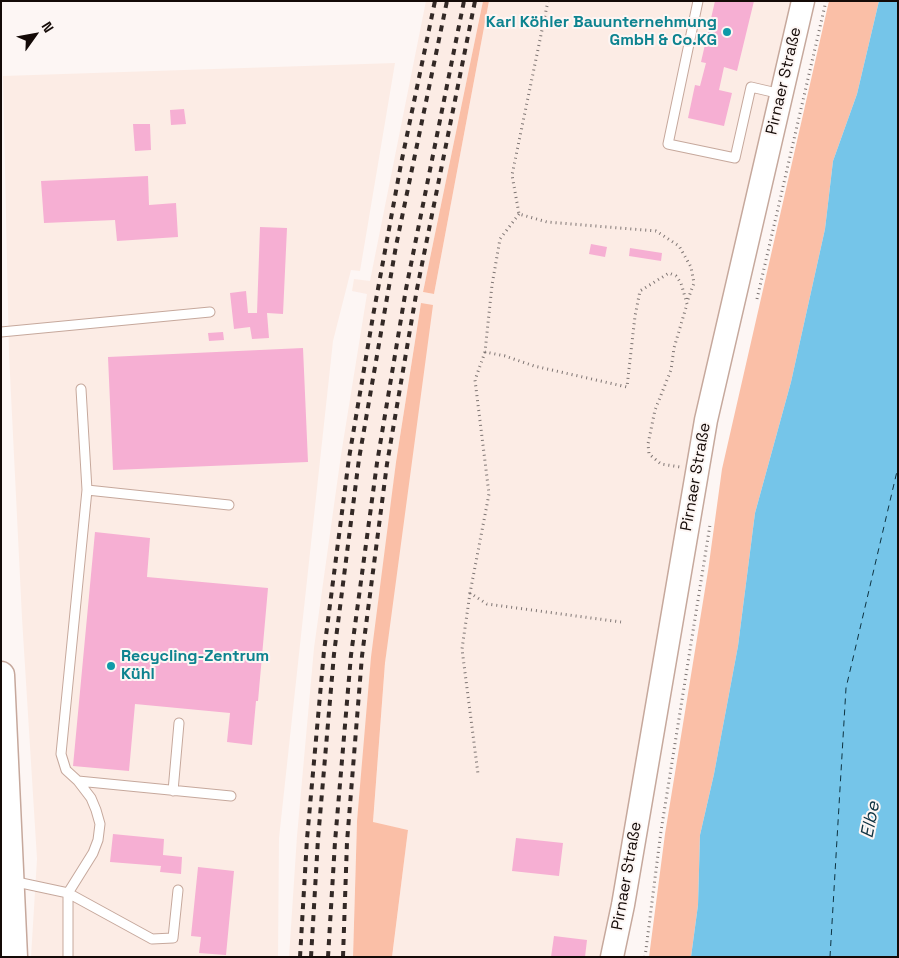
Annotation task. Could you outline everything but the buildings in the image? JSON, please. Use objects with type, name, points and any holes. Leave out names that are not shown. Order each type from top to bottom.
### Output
[{"type":"main road","points":[[1,674],[14,957]]},
{"type":"street","name":"Pirnaer Straße","points":[[612,957],[706,420],[803,1]]},
{"type":"lane","points":[[698,1],[668,144],[735,158],[751,87],[781,94]]},
{"type":"lane","points":[[1,332],[210,312]]},
{"type":"lane","points":[[68,957],[68,893],[93,853],[98,840],[100,824],[91,798],[78,781],[66,770],[61,754],[87,490],[81,389]]},
{"type":"lane","points":[[87,490],[230,505]]},
{"type":"lane","points":[[173,791],[179,723]]},
{"type":"lane","points":[[78,781],[231,796]]},
{"type":"lane","points":[[10,881],[68,893],[152,939],[173,938],[178,890]]},
{"type":"path","points":[[478,774],[462,649],[470,593],[489,494],[475,380],[485,352],[492,285],[500,239],[519,214],[512,175],[548,1]]},
{"type":"path","points":[[756,300],[826,1]]},
{"type":"path","points":[[519,214],[547,222],[656,231],[679,246],[691,266],[694,283],[674,348],[671,370],[654,410],[648,444],[649,454],[661,464],[697,470]]},
{"type":"path","points":[[485,352],[505,356],[534,366],[627,387],[635,316],[640,290],[669,273],[676,276],[681,283],[687,304]]},
{"type":"path","points":[[645,957],[661,831],[710,524]]},
{"type":"path","points":[[470,593],[487,604],[622,622]]},
{"type":"shaded area","points":[[426,1],[483,1],[423,292],[434,294],[489,1],[791,1],[692,431],[624,843],[601,957],[392,957],[408,830],[373,823],[385,663],[421,303],[396,462],[357,821],[353,957],[289,957],[297,836],[314,648],[341,455],[367,294],[352,291],[354,279],[370,281]]},
{"type":"shaded area","points":[[483,1],[489,1],[434,294],[423,292]]},
{"type":"shaded area","points":[[829,1],[879,1],[857,94],[833,161],[825,229],[791,382],[755,513],[738,646],[714,774],[700,835],[698,905],[691,957],[649,957],[665,834],[708,571],[722,469]]},
{"type":"shaded area","points":[[395,63],[360,271],[351,270],[333,341],[279,838],[278,957],[31,957],[37,859],[22,618],[9,354],[3,76]]},
{"type":"shaded area","points":[[421,303],[433,305],[385,663],[373,822],[408,830],[392,957],[353,957],[357,821],[371,657],[396,462]]},
{"type":"water","name":"Elbe","points":[[879,1],[898,1],[898,957],[691,957],[698,905],[700,835],[714,774],[738,646],[755,513],[791,382],[825,229],[833,161],[857,94]]},
{"type":"ferry route","points":[[830,957],[846,688],[898,467]]},
{"type":"railway","points":[[300,957],[307,839],[324,651],[349,458],[401,164],[435,1]]},
{"type":"railway","points":[[311,957],[318,839],[334,654],[359,459],[396,246],[447,1]]},
{"type":"railway","points":[[328,957],[335,842],[351,655],[377,463],[406,289],[464,1]]},
{"type":"railway","points":[[343,957],[347,842],[362,656],[387,464],[417,289],[475,1]]},
{"type":"place","name":"Karl Köhler Bauunternehmung GmbH & Co.KG","points":[[727,32]]},
{"type":"place","name":"Recycling-Zentrum Kühl","points":[[111,666]]}]
